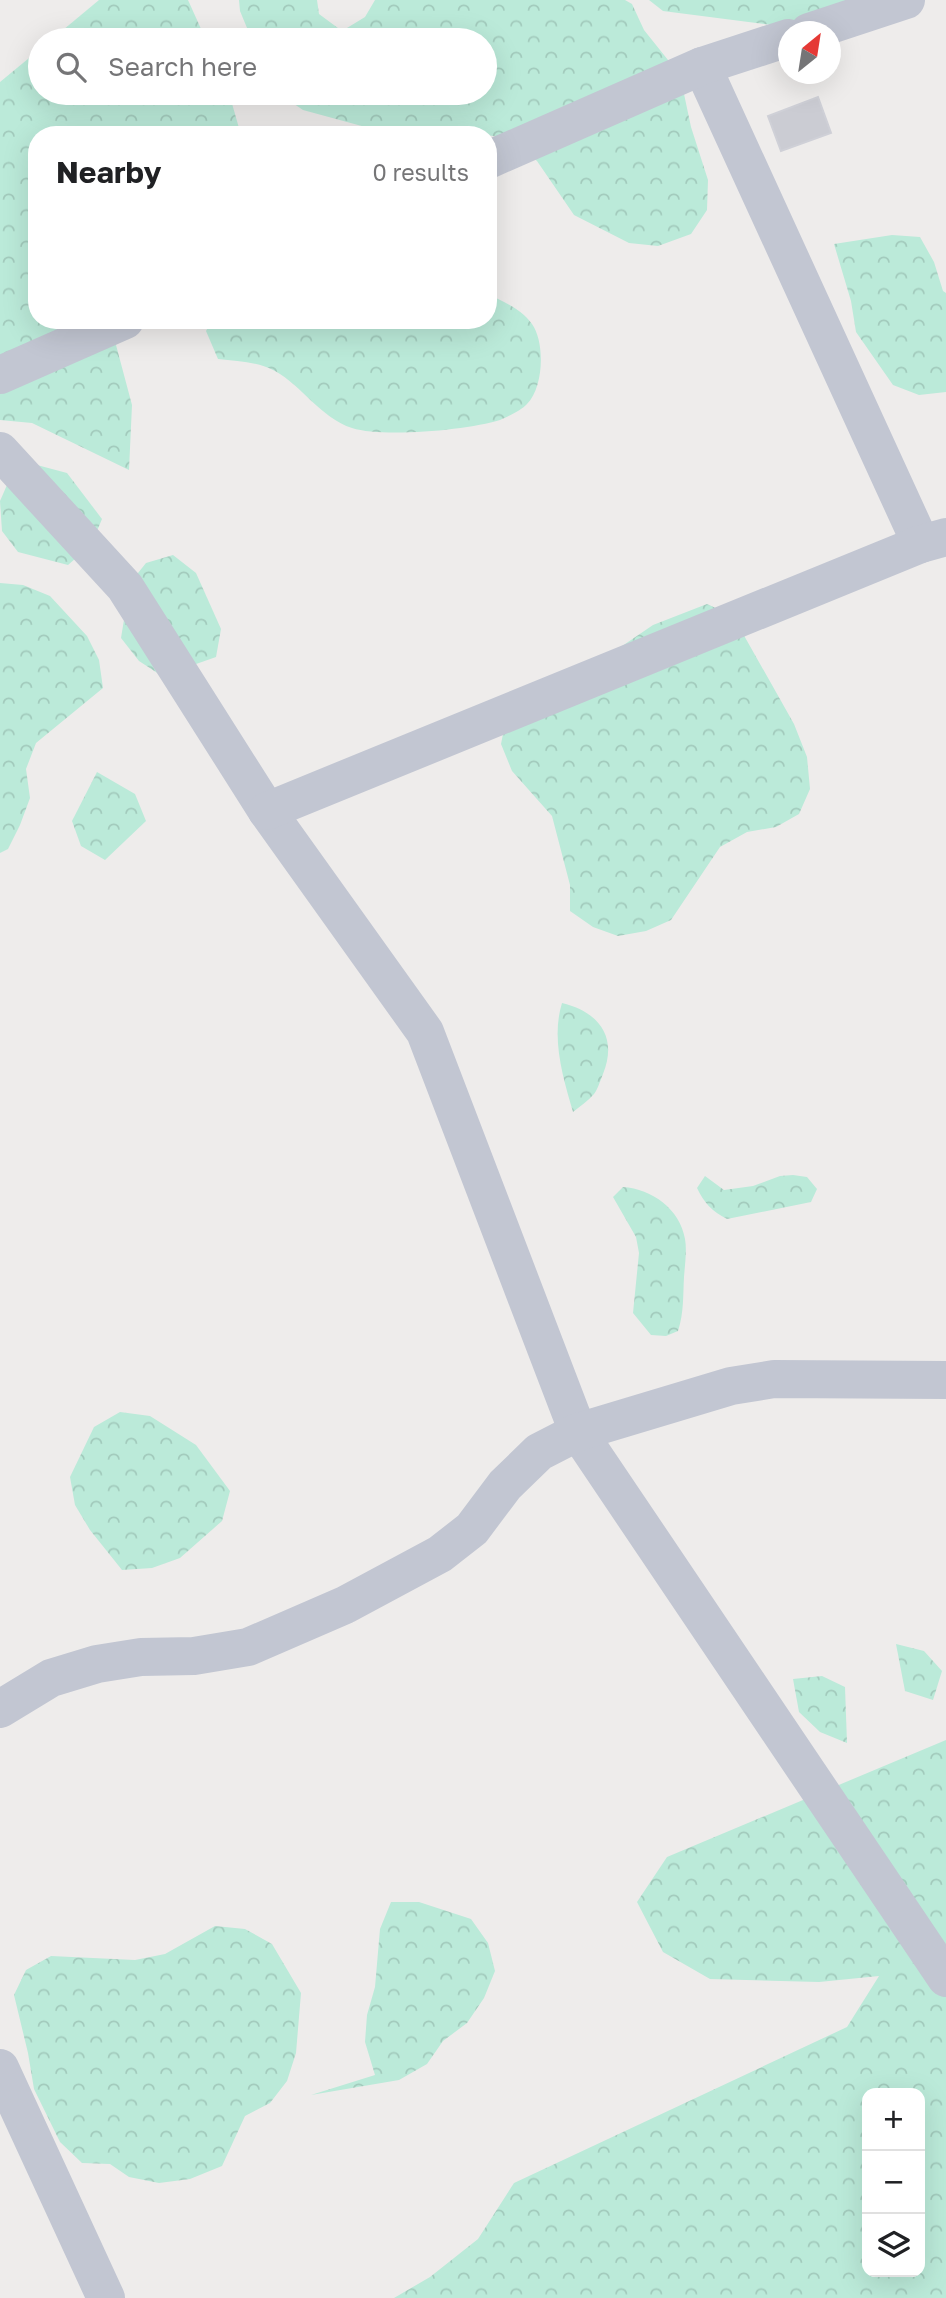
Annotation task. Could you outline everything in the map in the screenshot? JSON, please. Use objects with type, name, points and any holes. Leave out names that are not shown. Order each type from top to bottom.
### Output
[{"type":"street","points":[[841,21],[906,0]]},
{"type":"street","points":[[497,156],[702,66],[778,42]]},
{"type":"street","points":[[267,811],[934,541],[702,66]]},
{"type":"street","points":[[0,375],[105,329]]},
{"type":"street","points":[[0,451],[125,587],[267,811],[425,1032],[578,1432],[946,1978]]},
{"type":"street","points":[[0,1709],[62,1674],[97,1664],[141,1657],[194,1656],[248,1647],[345,1605],[440,1553],[472,1529],[505,1485],[539,1452],[578,1432],[731,1386],[774,1379],[946,1380]]},
{"type":"street","points":[[0,2068],[106,2298]]},
{"type":"green space","points":[[99,0],[188,0],[201,28],[65,28]]},
{"type":"green space","points":[[239,0],[317,0],[319,14],[338,28],[247,28]]},
{"type":"green space","points":[[375,0],[625,0],[632,4],[644,30],[680,75],[691,127],[708,180],[707,210],[691,234],[658,246],[629,243],[574,215],[537,161],[513,140],[497,137],[497,126],[362,126],[303,110],[296,105],[497,105],[497,28],[347,28],[365,17]]},
{"type":"green space","points":[[649,0],[850,0],[793,21],[778,21],[778,26],[663,11]]},
{"type":"green space","points":[[28,59],[28,105],[232,105],[238,126],[28,126],[28,329],[122,329],[116,345],[132,405],[129,470],[32,423],[0,420],[0,82]]},
{"type":"green space","points":[[892,235],[920,237],[934,262],[946,293],[946,392],[919,395],[893,385],[856,332],[851,301],[834,244]]},
{"type":"green space","points":[[497,298],[523,314],[532,324],[539,342],[541,364],[533,396],[518,411],[500,420],[447,430],[404,433],[366,431],[352,428],[331,417],[275,371],[255,364],[218,359],[206,331],[497,329]]},
{"type":"green space","points":[[37,465],[67,473],[102,519],[91,545],[68,565],[18,552],[2,531],[0,501],[10,478]]},
{"type":"green space","points":[[173,555],[196,573],[221,629],[216,657],[162,676],[139,661],[121,638],[130,583],[146,563]]},
{"type":"green space","points":[[0,583],[23,585],[50,596],[87,636],[99,660],[103,688],[36,743],[26,769],[30,798],[8,849],[0,853]]},
{"type":"green space","points":[[707,604],[733,616],[794,724],[807,757],[810,789],[799,814],[776,827],[747,832],[720,847],[671,920],[646,931],[618,936],[593,927],[570,911],[570,885],[552,816],[512,771],[501,744],[507,714],[606,657],[653,625]]},
{"type":"green space","points":[[97,772],[135,794],[146,821],[105,860],[81,846],[72,821]]},
{"type":"green space","points":[[562,1003],[575,1007],[595,1020],[602,1028],[608,1049],[607,1061],[597,1090],[573,1112],[562,1072],[558,1044]]},
{"type":"green space","points":[[705,1176],[724,1190],[753,1186],[780,1176],[807,1177],[817,1189],[811,1202],[727,1219],[709,1206],[697,1188]]},
{"type":"green space","points":[[623,1187],[644,1192],[663,1202],[682,1228],[686,1252],[681,1318],[678,1331],[666,1336],[651,1335],[633,1313],[639,1253],[636,1237],[613,1197]]},
{"type":"green space","points":[[120,1412],[150,1416],[196,1445],[230,1491],[222,1521],[180,1558],[152,1568],[122,1570],[90,1530],[75,1505],[70,1477],[94,1427]]},
{"type":"green space","points":[[896,1644],[924,1651],[942,1671],[933,1700],[905,1691]]},
{"type":"green space","points":[[822,1676],[845,1687],[847,1743],[820,1732],[799,1712],[793,1679]]},
{"type":"green space","points":[[946,1740],[946,2298],[394,2298],[430,2277],[478,2239],[514,2183],[847,2027],[879,1976],[819,1982],[710,1979],[663,1952],[637,1902],[667,1857]]},
{"type":"green space","points":[[391,1902],[419,1902],[471,1919],[488,1943],[495,1971],[484,1998],[467,2023],[443,2041],[427,2064],[399,2080],[311,2095],[375,2075],[365,2042],[367,2015],[375,1987],[380,1929]]},
{"type":"green space","points":[[215,1926],[245,1929],[272,1944],[301,1993],[296,2053],[287,2081],[270,2103],[245,2116],[222,2166],[190,2179],[159,2183],[129,2177],[110,2164],[82,2163],[60,2142],[34,2089],[14,1995],[26,1970],[51,1956],[135,1960],[165,1954]]},
{"type":"building","points":[[818,97],[831,133],[781,151],[768,116]]}]
